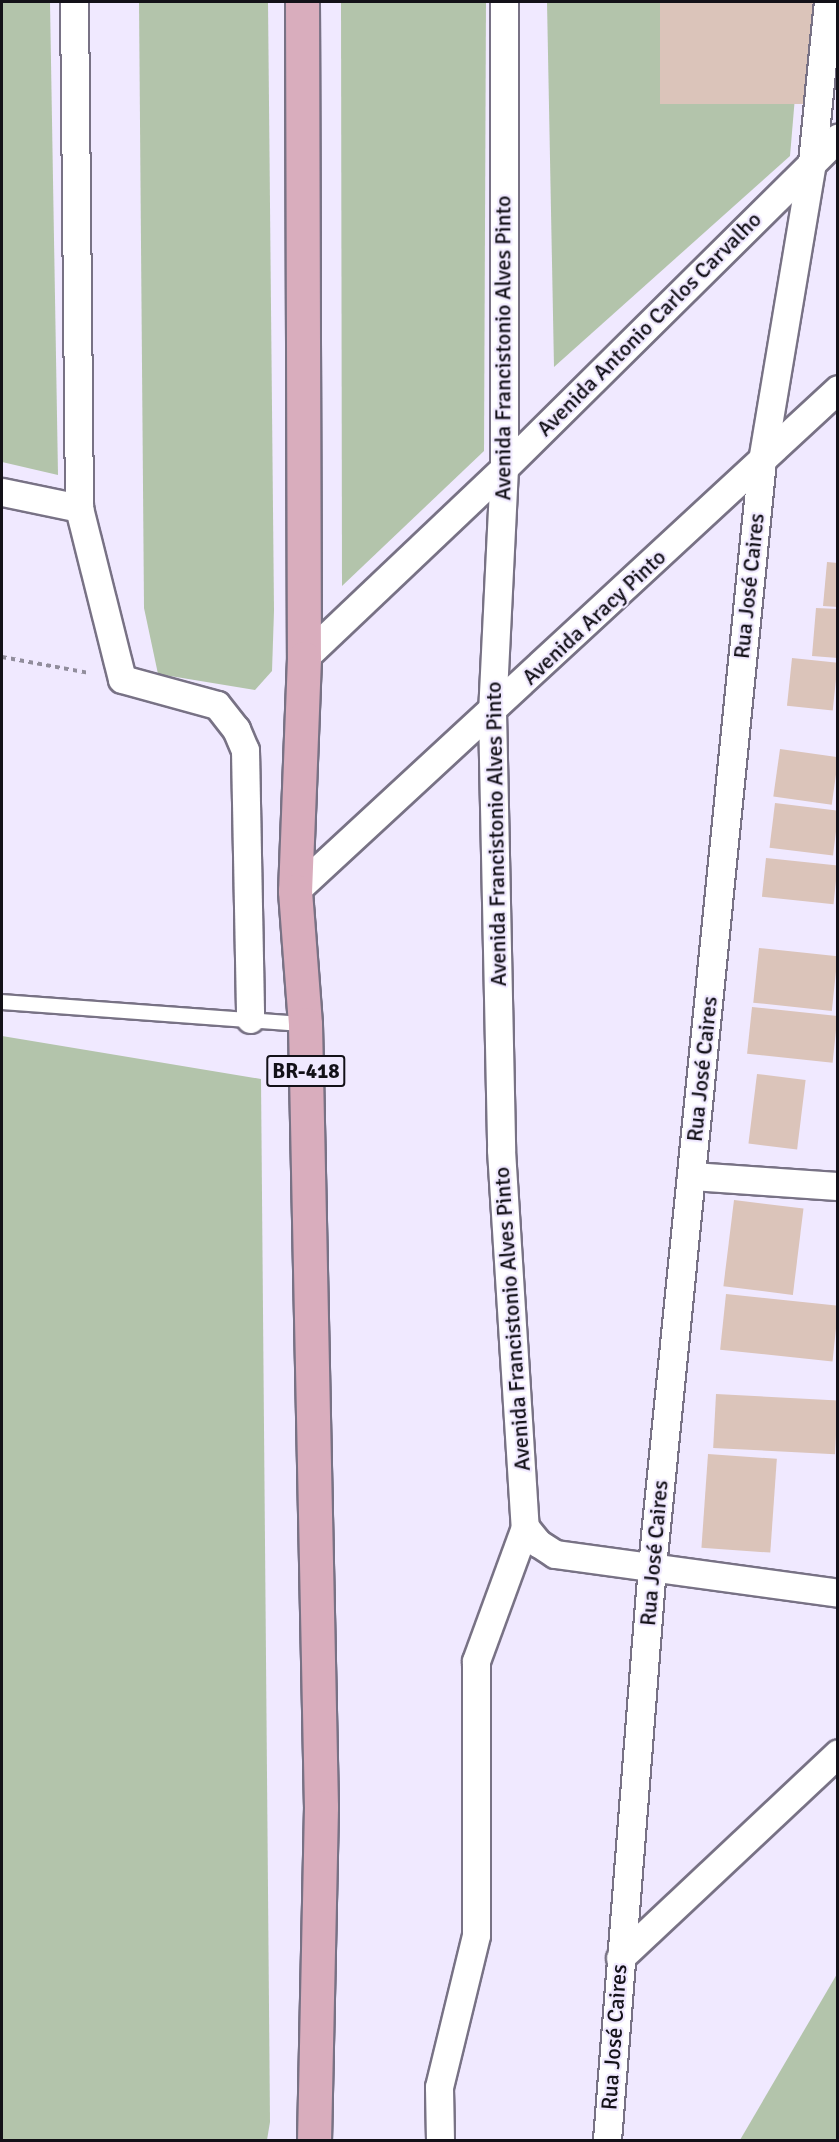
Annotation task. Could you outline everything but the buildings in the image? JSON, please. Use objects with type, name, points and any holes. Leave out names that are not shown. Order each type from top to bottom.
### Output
[{"type":"main road","name":"BR-418","points":[[302,2],[304,658],[295,891],[305,1024],[321,1807],[314,2140]]},
{"type":"street","points":[[74,2],[79,508],[122,679],[217,705],[236,729],[245,750],[250,1019]]},
{"type":"street","name":"Avenida Francistonio Alves Pinto","points":[[504,2],[504,468],[492,711],[501,1150],[525,1527]]},
{"type":"street","name":"Rua José Caires","points":[[607,2140],[652,1566],[762,461],[812,162],[828,2]]},
{"type":"street","name":"Avenida Antonio Carlos Carvalho","points":[[304,658],[504,468],[837,138]]},
{"type":"street","name":"Avenida Aracy Pinto","points":[[295,891],[762,461],[837,389]]},
{"type":"street","points":[[2,492],[79,508]]},
{"type":"street","points":[[691,1176],[837,1186]]},
{"type":"street","points":[[525,1527],[538,1543],[555,1554],[837,1593]]},
{"type":"street","points":[[440,2140],[439,2086],[476,1935],[476,1661],[525,1527]]},
{"type":"street","points":[[620,1958],[837,1753]]},
{"type":"lane","points":[[2,1002],[305,1024]]},
{"type":"path","points":[[2,657],[122,679]]},
{"type":"green space","points":[[2,2],[50,2],[58,475],[2,462]]},
{"type":"green space","points":[[139,2],[268,2],[274,611],[272,671],[255,690],[158,674],[144,608]]},
{"type":"green space","points":[[341,2],[486,2],[484,451],[342,586]]},
{"type":"green space","points":[[547,2],[803,2],[790,156],[554,367]]},
{"type":"green space","points":[[2,1036],[261,1079],[270,2122],[267,2140],[2,2140]]},
{"type":"green space","points":[[837,1974],[837,2140],[740,2140]]}]
